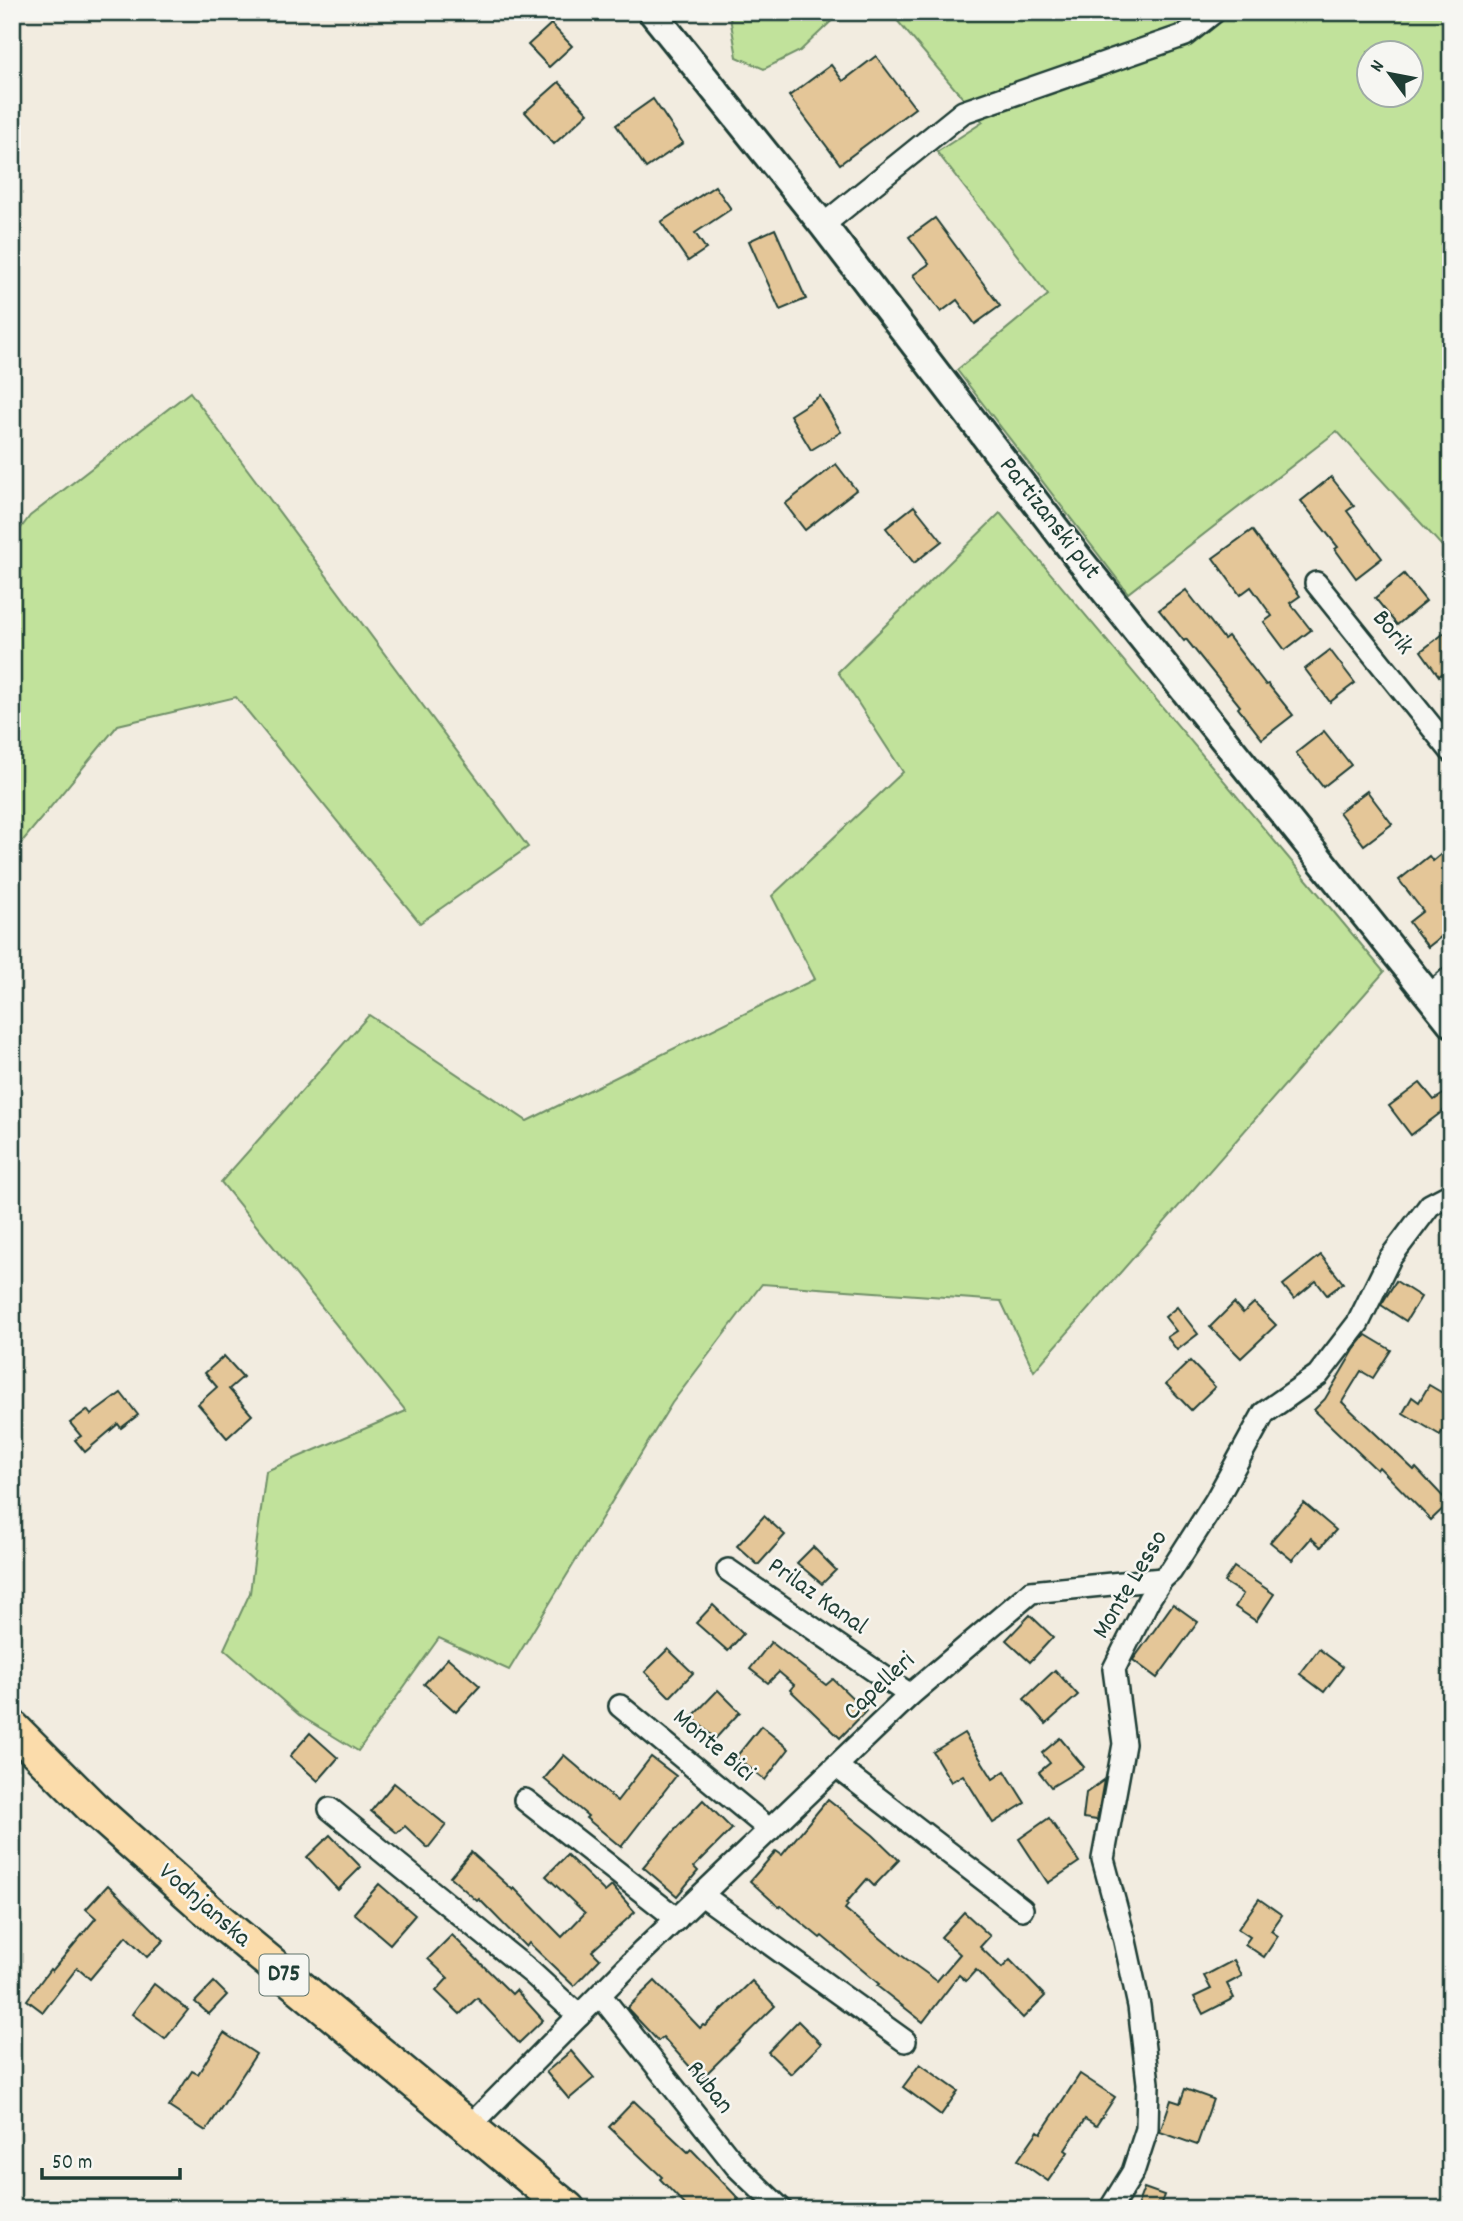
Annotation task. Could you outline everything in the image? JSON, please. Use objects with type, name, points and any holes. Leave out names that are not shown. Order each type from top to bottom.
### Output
[{"type":"main road","name":"Vodnjanska","points":[[12,1727],[92,1807],[220,1922],[568,2209]]},
{"type":"street","name":"Partizanski put","points":[[652,12],[823,225],[1079,559],[1451,1023]]},
{"type":"street","points":[[823,225],[963,112],[1185,35],[1214,12]]},
{"type":"street","name":"Borik","points":[[1316,583],[1451,751]]},
{"type":"street","points":[[1429,996],[1451,977]]},
{"type":"street","name":"Monte Lesso","points":[[1110,2209],[1133,2172],[1147,2129],[1148,2083],[1139,2006],[1125,1941],[1102,1859],[1124,1744],[1114,1669],[1162,1579],[1171,1571],[1215,1502],[1264,1413],[1318,1375],[1358,1323],[1390,1258],[1430,1205],[1451,1194]]},
{"type":"street","name":"Prilaz Kanal","points":[[728,1570],[910,1695]]},
{"type":"street","name":"Capelleri","points":[[468,2128],[677,1919],[910,1695],[1031,1592],[1162,1579]]},
{"type":"street","name":"Monte Bici","points":[[620,1706],[770,1830]]},
{"type":"street","points":[[836,1766],[1022,1909]]},
{"type":"street","points":[[525,1800],[677,1919]]},
{"type":"street","points":[[330,1809],[531,1973],[579,2016]]},
{"type":"street","points":[[702,1895],[905,2041]]},
{"type":"street","name":"Ruban","points":[[601,1996],[736,2166],[781,2209]]},
{"type":"green space","points":[[729,12],[841,12],[800,51],[764,69],[737,57]]},
{"type":"green space","points":[[890,12],[1451,12],[1451,556],[1337,431],[1128,593],[957,370],[1048,295],[937,152],[983,122]]},
{"type":"green space","points":[[190,392],[528,847],[420,923],[236,697],[118,725],[12,854],[12,540],[30,516]]},
{"type":"green space","points":[[1000,513],[1384,972],[1034,1371],[1001,1301],[762,1284],[672,1403],[509,1670],[439,1638],[358,1751],[299,1715],[224,1649],[250,1593],[266,1471],[406,1411],[221,1182],[369,1015],[527,1121],[815,979],[772,896],[903,772],[838,672]]},
{"type":"building","points":[[551,24],[572,46],[549,67],[528,45]]},
{"type":"building","points":[[876,56],[915,108],[840,164],[789,96],[831,65],[843,81]]},
{"type":"building","points":[[559,82],[588,113],[554,144],[525,112]]},
{"type":"building","points":[[653,99],[683,143],[646,168],[616,125]]},
{"type":"building","points":[[715,186],[731,209],[695,233],[706,249],[688,261],[661,222]]},
{"type":"building","points":[[935,218],[1000,306],[975,324],[957,300],[941,312],[913,275],[929,264],[909,237]]},
{"type":"building","points":[[775,229],[806,299],[780,310],[749,241]]},
{"type":"building","points":[[820,396],[841,432],[811,450],[790,415]]},
{"type":"building","points":[[836,464],[856,490],[805,530],[785,504]]},
{"type":"building","points":[[1331,477],[1354,506],[1347,511],[1382,558],[1356,578],[1335,549],[1338,547],[1301,501]]},
{"type":"building","points":[[914,506],[942,541],[914,563],[886,528]]},
{"type":"building","points":[[1252,530],[1300,596],[1290,603],[1311,630],[1285,650],[1264,622],[1272,616],[1251,587],[1240,595],[1213,558]]},
{"type":"building","points":[[1404,574],[1426,601],[1397,625],[1375,598]]},
{"type":"building","points":[[1186,590],[1224,639],[1228,636],[1293,715],[1262,739],[1238,708],[1240,706],[1159,610]]},
{"type":"building","points":[[1451,628],[1451,667],[1439,676],[1421,651]]},
{"type":"building","points":[[1330,650],[1355,683],[1330,702],[1305,669]]},
{"type":"building","points":[[1324,731],[1351,765],[1323,787],[1296,753]]},
{"type":"building","points":[[1367,791],[1392,824],[1364,845],[1339,812]]},
{"type":"building","points":[[1451,846],[1451,929],[1428,947],[1409,922],[1423,911],[1399,880],[1429,856],[1433,861]]},
{"type":"building","points":[[1420,1083],[1434,1100],[1451,1089],[1451,1105],[1411,1135],[1389,1106]]},
{"type":"building","points":[[1321,1255],[1343,1283],[1327,1295],[1316,1281],[1294,1299],[1283,1285]]},
{"type":"building","points":[[1396,1281],[1421,1297],[1406,1321],[1381,1305]]},
{"type":"building","points":[[1234,1303],[1243,1313],[1254,1303],[1276,1325],[1241,1358],[1210,1327]]},
{"type":"building","points":[[1177,1307],[1198,1334],[1177,1350],[1167,1337],[1176,1331],[1165,1317]]},
{"type":"building","points":[[1366,1335],[1391,1350],[1373,1378],[1361,1371],[1342,1402],[1414,1470],[1416,1468],[1449,1503],[1431,1520],[1379,1467],[1377,1470],[1314,1410],[1325,1399]]},
{"type":"building","points":[[224,1356],[243,1377],[229,1389],[252,1415],[227,1438],[198,1404],[217,1387],[205,1373]]},
{"type":"building","points":[[1190,1361],[1215,1387],[1191,1410],[1166,1384]]},
{"type":"building","points":[[1429,1385],[1451,1398],[1451,1417],[1440,1435],[1403,1413],[1412,1397],[1419,1402]]},
{"type":"building","points":[[121,1393],[138,1415],[121,1428],[118,1424],[85,1452],[75,1440],[81,1436],[70,1423],[87,1410],[91,1415]]},
{"type":"building","points":[[1304,1503],[1336,1530],[1321,1547],[1311,1538],[1292,1560],[1270,1542]]},
{"type":"building","points":[[764,1516],[785,1535],[758,1565],[737,1546]]},
{"type":"building","points":[[813,1547],[836,1570],[822,1584],[797,1563]]},
{"type":"building","points":[[1234,1567],[1274,1594],[1256,1621],[1235,1607],[1243,1594],[1224,1582]]},
{"type":"building","points":[[1173,1604],[1198,1622],[1157,1678],[1133,1660]]},
{"type":"building","points":[[713,1605],[743,1634],[728,1651],[696,1623]]},
{"type":"building","points":[[1030,1615],[1053,1637],[1030,1662],[1006,1640]]},
{"type":"building","points":[[771,1642],[826,1685],[833,1679],[866,1711],[840,1738],[790,1690],[794,1685],[779,1672],[768,1683],[750,1669]]},
{"type":"building","points":[[668,1649],[693,1673],[670,1697],[645,1672]]},
{"type":"building","points":[[1319,1649],[1343,1667],[1324,1692],[1300,1674]]},
{"type":"building","points":[[448,1658],[480,1686],[456,1712],[424,1684]]},
{"type":"building","points":[[1055,1670],[1078,1695],[1046,1724],[1024,1699]]},
{"type":"building","points":[[718,1690],[740,1712],[715,1739],[692,1717]]},
{"type":"building","points":[[761,1726],[789,1749],[765,1780],[736,1757]]},
{"type":"building","points":[[310,1733],[338,1758],[318,1781],[290,1756]]},
{"type":"building","points":[[964,1733],[993,1779],[1005,1771],[1025,1803],[993,1823],[963,1775],[951,1782],[933,1752]]},
{"type":"building","points":[[1060,1738],[1084,1767],[1051,1787],[1039,1772],[1050,1763],[1042,1753]]},
{"type":"building","points":[[564,1755],[617,1801],[651,1757],[676,1776],[621,1847],[544,1779]]},
{"type":"building","points":[[1104,1780],[1097,1820],[1083,1818],[1086,1793]]},
{"type":"building","points":[[394,1783],[446,1825],[428,1848],[405,1826],[397,1833],[371,1811]]},
{"type":"building","points":[[828,1799],[899,1860],[874,1886],[867,1879],[846,1903],[848,1905],[845,1909],[937,1981],[960,1954],[941,1937],[964,1912],[990,1936],[980,1947],[1002,1968],[1010,1960],[1045,1996],[1023,2018],[976,1970],[966,1981],[959,1975],[923,2022],[877,1986],[879,1984],[822,1936],[820,1938],[779,1907],[750,1881],[776,1851],[782,1855]]},
{"type":"building","points":[[703,1800],[732,1829],[694,1867],[698,1871],[677,1896],[643,1867]]},
{"type":"building","points":[[1049,1818],[1079,1862],[1048,1883],[1019,1839]]},
{"type":"building","points":[[330,1835],[361,1867],[338,1890],[307,1857]]},
{"type":"building","points":[[471,1852],[513,1890],[514,1888],[562,1937],[585,1913],[546,1876],[567,1855],[605,1892],[612,1886],[635,1912],[592,1951],[600,1959],[574,1986],[529,1943],[526,1947],[479,1899],[477,1901],[450,1877]]},
{"type":"building","points":[[379,1884],[415,1915],[390,1944],[354,1913]]},
{"type":"building","points":[[108,1885],[164,1940],[147,1957],[126,1936],[90,1979],[77,1968],[43,2012],[27,2000],[50,1969],[52,1971],[96,1918],[86,1909]]},
{"type":"building","points":[[1259,1899],[1282,1915],[1271,1931],[1278,1936],[1264,1957],[1245,1944],[1250,1937],[1238,1929]]},
{"type":"building","points":[[452,1935],[512,1994],[516,1990],[543,2020],[519,2043],[477,1998],[460,2014],[436,1991],[448,1978],[428,1959]]},
{"type":"building","points":[[1234,1960],[1242,1976],[1227,1984],[1234,1998],[1203,2014],[1194,1997],[1211,1989],[1204,1976]]},
{"type":"building","points":[[655,1981],[700,2028],[752,1981],[775,2006],[701,2079],[663,2037],[658,2041],[627,2008]]},
{"type":"building","points":[[214,1982],[227,1995],[209,2014],[195,2002]]},
{"type":"building","points":[[154,1984],[188,2010],[165,2039],[132,2014]]},
{"type":"building","points":[[798,2021],[821,2044],[791,2074],[768,2052]]},
{"type":"building","points":[[224,2033],[256,2054],[206,2131],[169,2107],[192,2071],[198,2074]]},
{"type":"building","points":[[571,2051],[594,2078],[569,2099],[546,2072]]},
{"type":"building","points":[[920,2064],[958,2091],[941,2115],[903,2087]]},
{"type":"building","points":[[1080,2074],[1115,2097],[1096,2126],[1085,2119],[1065,2150],[1068,2152],[1048,2181],[1018,2160],[1038,2131],[1041,2133]]},
{"type":"building","points":[[1185,2089],[1213,2099],[1197,2145],[1160,2132],[1171,2100],[1180,2103]]},
{"type":"building","points":[[634,2101],[688,2152],[691,2149],[739,2199],[730,2209],[689,2209],[660,2179],[662,2177],[609,2127]]},
{"type":"building","points":[[1144,2188],[1164,2195],[1159,2209],[1136,2209]]}]
